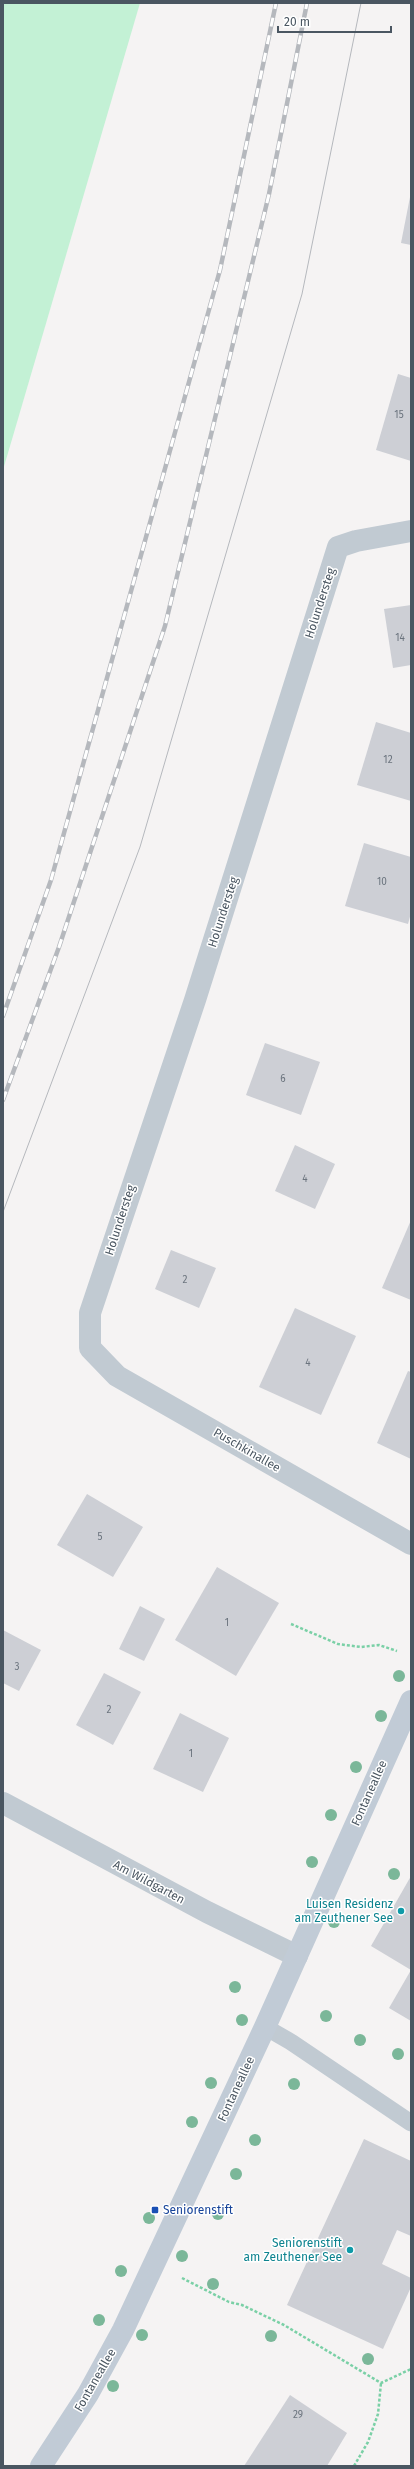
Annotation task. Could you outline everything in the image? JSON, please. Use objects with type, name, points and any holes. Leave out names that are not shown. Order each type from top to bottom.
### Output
[{"type":"main road","name":"Fontaneallee","points":[[41,2466],[88,2394],[123,2330],[298,1956],[411,1701]]},
{"type":"street","name":"Holundersteg","points":[[90,1348],[90,1313],[194,1000],[338,547],[356,541],[411,531]]},
{"type":"street","name":"Puschkinallee","points":[[90,1348],[117,1376],[411,1544]]},
{"type":"street","name":"Am Wildgarten","points":[[3,1803],[201,1909],[298,1956]]},
{"type":"lane","points":[[265,2027],[291,2042],[411,2123]]},
{"type":"path","points":[[291,1624],[338,1644],[361,1647],[379,1645],[397,1651]]},
{"type":"path","points":[[181,2278],[229,2302],[242,2305],[284,2325],[381,2383]]},
{"type":"path","points":[[381,2383],[411,2369]]},
{"type":"path","points":[[354,2466],[368,2442],[378,2414],[381,2383]]},
{"type":"green space","points":[[3,3],[140,3],[3,470]]},
{"type":"building","points":[[411,197],[411,245],[401,243]]},
{"type":"building","points":[[398,374],[411,378],[411,461],[376,450]]},
{"type":"building","points":[[411,605],[411,665],[393,668],[384,609]]},
{"type":"building","points":[[376,722],[411,733],[411,801],[357,785]]},
{"type":"building","points":[[364,843],[411,857],[411,913],[408,924],[345,906]]},
{"type":"building","points":[[265,1043],[320,1062],[301,1115],[246,1095]]},
{"type":"building","points":[[295,1145],[335,1164],[315,1209],[275,1191]]},
{"type":"building","points":[[411,1220],[411,1300],[382,1288]]},
{"type":"building","points":[[171,1250],[216,1268],[199,1308],[155,1289]]},
{"type":"building","points":[[295,1308],[356,1336],[321,1415],[259,1387]]},
{"type":"building","points":[[408,1371],[411,1372],[411,1459],[377,1443]]},
{"type":"building","points":[[87,1494],[143,1527],[113,1577],[57,1545]]},
{"type":"building","points":[[217,1567],[279,1603],[236,1676],[175,1640]]},
{"type":"building","points":[[140,1606],[165,1619],[144,1661],[119,1649]]},
{"type":"building","points":[[3,1630],[41,1650],[19,1691],[3,1683]]},
{"type":"building","points":[[104,1673],[141,1692],[113,1745],[76,1725]]},
{"type":"building","points":[[180,1713],[229,1738],[203,1792],[153,1769]]},
{"type":"building","name":"Luisen Residenz am Zeuthener See","points":[[411,1876],[411,1970],[371,1946]]},
{"type":"building","points":[[411,1970],[411,2021],[389,2008]]},
{"type":"building","name":"Seniorenstift am Zeuthener See","points":[[364,2139],[411,2161],[411,2236],[397,2230],[382,2264],[411,2278],[411,2287],[383,2349],[287,2305]]},
{"type":"building","points":[[290,2395],[347,2433],[327,2466],[244,2466]]},
{"type":"tram line","points":[[3,1212],[140,847],[302,294],[361,3]]},
{"type":"railway","points":[[3,1016],[51,880],[220,270],[276,3]]},
{"type":"railway","points":[[3,1100],[59,947],[165,626],[269,194],[307,3]]},
{"type":"place","name":"Luisen Residenz am Zeuthener See","points":[[401,1911]]},
{"type":"place","name":"Seniorenstift","points":[[155,2210]]},
{"type":"place","name":"Seniorenstift am Zeuthener See","points":[[350,2250]]}]
